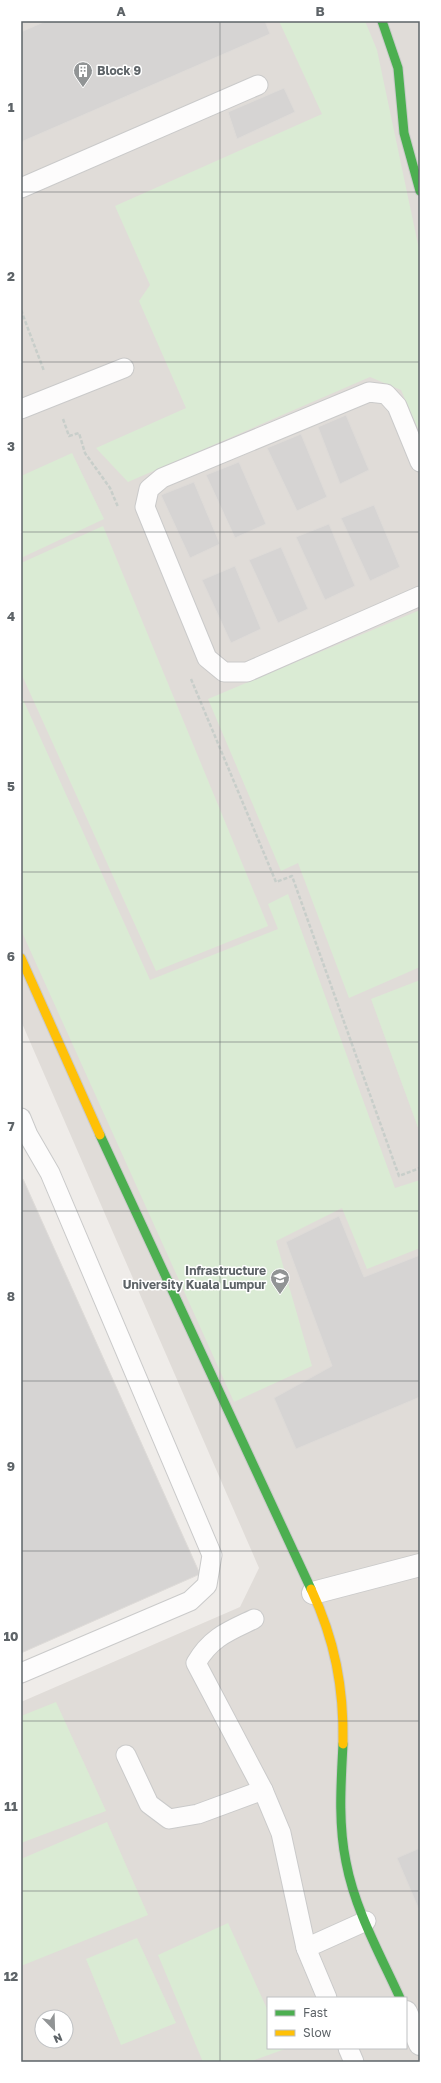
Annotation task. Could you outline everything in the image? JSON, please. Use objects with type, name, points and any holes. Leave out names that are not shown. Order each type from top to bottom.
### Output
[{"type":"street","points":[[382,21],[398,68],[404,133],[420,191]]},
{"type":"street","points":[[21,958],[56,1039],[313,1593],[330,1639],[341,1685],[343,1732],[340,1807],[343,1844],[351,1882],[366,1921],[400,1997]]},
{"type":"street","points":[[313,1593],[420,1565]]},
{"type":"street","points":[[407,2014],[420,2044]]},
{"type":"lane","points":[[21,188],[258,85]]},
{"type":"lane","points":[[21,409],[124,368]]},
{"type":"lane","points":[[420,462],[397,406],[386,394],[369,392],[162,478],[149,489],[145,507],[207,658],[224,672],[248,672],[420,596]]},
{"type":"lane","points":[[21,1118],[25,1136],[50,1173],[212,1555],[207,1585],[190,1601],[21,1673]]},
{"type":"lane","points":[[254,1619],[220,1634],[204,1649],[196,1663],[263,1790],[281,1833],[306,1948],[327,1997]]},
{"type":"lane","points":[[126,1755],[149,1804],[169,1819],[198,1814],[263,1790]]},
{"type":"lane","points":[[306,1948],[366,1921]]},
{"type":"lane","points":[[348,2049],[354,2062]]},
{"type":"path","points":[[21,310],[46,377]]},
{"type":"path","points":[[61,414],[69,436],[79,433],[86,453],[110,488],[120,510]]},
{"type":"path","points":[[190,678],[276,882],[292,876],[399,1176],[420,1168]]},
{"type":"shaded area","name":"Infrastructure University Kuala Lumpur","points":[[21,21],[420,21],[420,2062],[21,2062],[21,1702],[240,1607],[259,1568],[21,1021]]},
{"type":"green space","points":[[279,21],[365,21],[377,50],[420,254],[420,433],[401,390],[370,377],[128,482],[96,448],[186,408],[139,301],[150,285],[115,206],[322,114]]},
{"type":"green space","points":[[72,453],[104,519],[21,558],[21,476]]},
{"type":"green space","points":[[103,526],[268,926],[156,971],[21,673],[21,563]]},
{"type":"green space","points":[[420,610],[420,967],[349,998],[298,863],[281,871],[208,699]]},
{"type":"green space","points":[[21,695],[150,980],[278,929],[268,904],[288,894],[395,1188],[420,1180],[420,1248],[367,1269],[342,1208],[276,1241],[312,1366],[234,1402],[21,930]]},
{"type":"green space","points":[[420,980],[420,1133],[371,999]]},
{"type":"green space","points":[[56,1702],[106,1811],[21,1843],[21,1716]]},
{"type":"green space","points":[[107,1822],[148,1915],[21,1966],[21,1859]]},
{"type":"green space","points":[[228,1923],[267,2009],[267,2049],[285,2049],[249,2062],[203,2062],[158,1955]]},
{"type":"green space","points":[[137,1938],[176,2023],[121,2045],[86,1959]]},
{"type":"building","name":"Block 9","points":[[46,21],[265,21],[270,34],[21,142],[21,32]]},
{"type":"building","points":[[284,88],[295,112],[237,139],[228,112]]},
{"type":"building","points":[[346,415],[369,470],[340,484],[318,427]]},
{"type":"building","points":[[301,434],[327,497],[297,511],[267,448]]},
{"type":"building","points":[[239,462],[266,524],[235,538],[206,475]]},
{"type":"building","points":[[194,482],[220,544],[190,558],[161,495]]},
{"type":"building","points":[[374,505],[400,567],[370,581],[341,518]]},
{"type":"building","points":[[329,524],[355,586],[325,600],[296,537]]},
{"type":"building","points":[[281,547],[308,609],[278,623],[249,560]]},
{"type":"building","points":[[235,566],[261,629],[231,643],[202,580]]},
{"type":"building","points":[[23,1179],[200,1574],[21,1653],[21,1180]]},
{"type":"building","points":[[339,1216],[364,1277],[420,1255],[420,1397],[296,1449],[274,1398],[332,1366],[286,1242]]},
{"type":"building","points":[[420,1848],[420,1912],[397,1858]]},
{"type":"traffic: fast","points":[[382,21],[398,68],[404,133],[420,191]]},
{"type":"traffic: fast","points":[[100,1135],[311,1589]]},
{"type":"traffic: fast","points":[[343,1744],[341,1818],[343,1847],[350,1880],[362,1915],[400,1997]]},
{"type":"traffic: slow","points":[[21,958],[100,1135]]},
{"type":"traffic: slow","points":[[311,1589],[332,1646],[340,1684],[343,1744]]},
{"type":"place","name":"Block 9","points":[[83,88]]},
{"type":"place","name":"Infrastructure University Kuala Lumpur","points":[[280,1295]]}]
